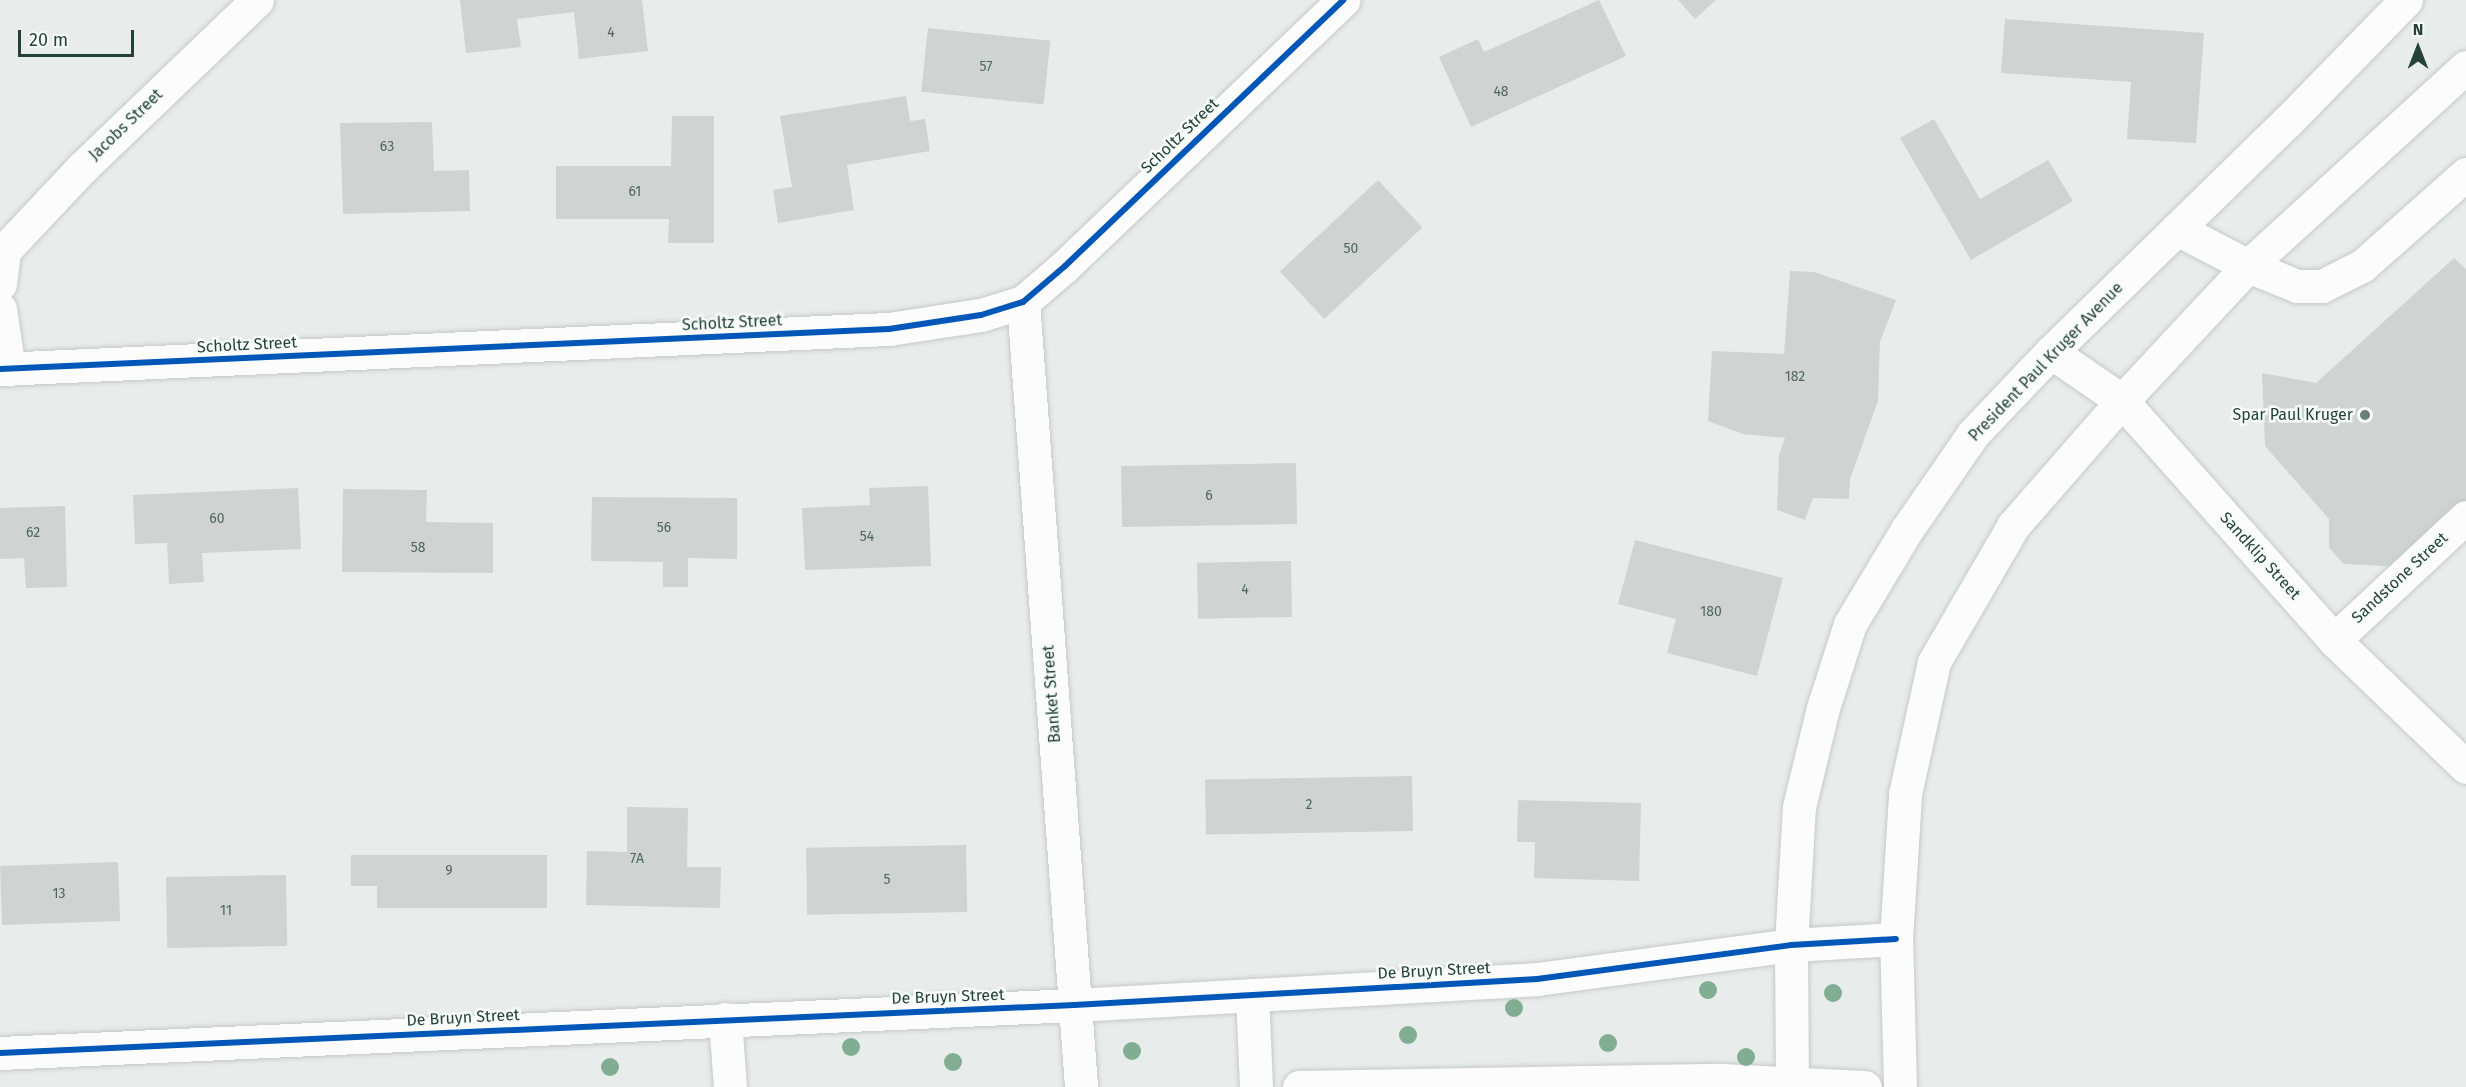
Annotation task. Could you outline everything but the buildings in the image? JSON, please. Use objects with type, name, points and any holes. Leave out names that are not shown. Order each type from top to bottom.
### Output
[{"type":"street","name":"Jacobs Street","points":[[2,253],[83,167],[256,0]]},
{"type":"street","name":"Scholtz Street","points":[[5,369],[889,329],[981,315],[1023,302],[1342,0]]},
{"type":"street","name":"President Paul Kruger Avenue","points":[[1792,1084],[1791,945],[1798,807],[1823,708],[1850,624],[1908,528],[1973,434],[2050,352],[2406,0]]},
{"type":"street","points":[[1900,1087],[1896,939],[1905,794],[1934,662],[2013,526],[2122,401],[2248,266],[2466,67]]},
{"type":"street","points":[[2176,229],[2248,266],[2297,286],[2322,286],[2362,266],[2466,174]]},
{"type":"street","points":[[0,284],[2,253]]},
{"type":"street","name":"Banket Street","points":[[1023,302],[1081,1087]]},
{"type":"street","points":[[0,309],[5,369]]},
{"type":"street","name":"Sandklip Street","points":[[2050,352],[2122,401],[2334,640],[2466,767]]},
{"type":"street","name":"Sandstone Street","points":[[2334,640],[2466,517]]},
{"type":"street","name":"De Bruyn Street","points":[[0,1053],[1074,1005],[1537,979],[1791,945],[1896,939]]},
{"type":"street","points":[[1252,995],[1256,1087]]},
{"type":"street","points":[[725,1019],[730,1087]]},
{"type":"street","points":[[1299,1087],[1591,1080],[1864,1087]]},
{"type":"cycle path","points":[[0,369],[889,329],[981,315],[1023,302],[1065,266],[1343,0]]},
{"type":"cycle path","points":[[0,1053],[1074,1005],[1537,979],[1791,945],[1896,939]]},
{"type":"place","name":"Spar Paul Kruger","points":[[2365,415]]}]
